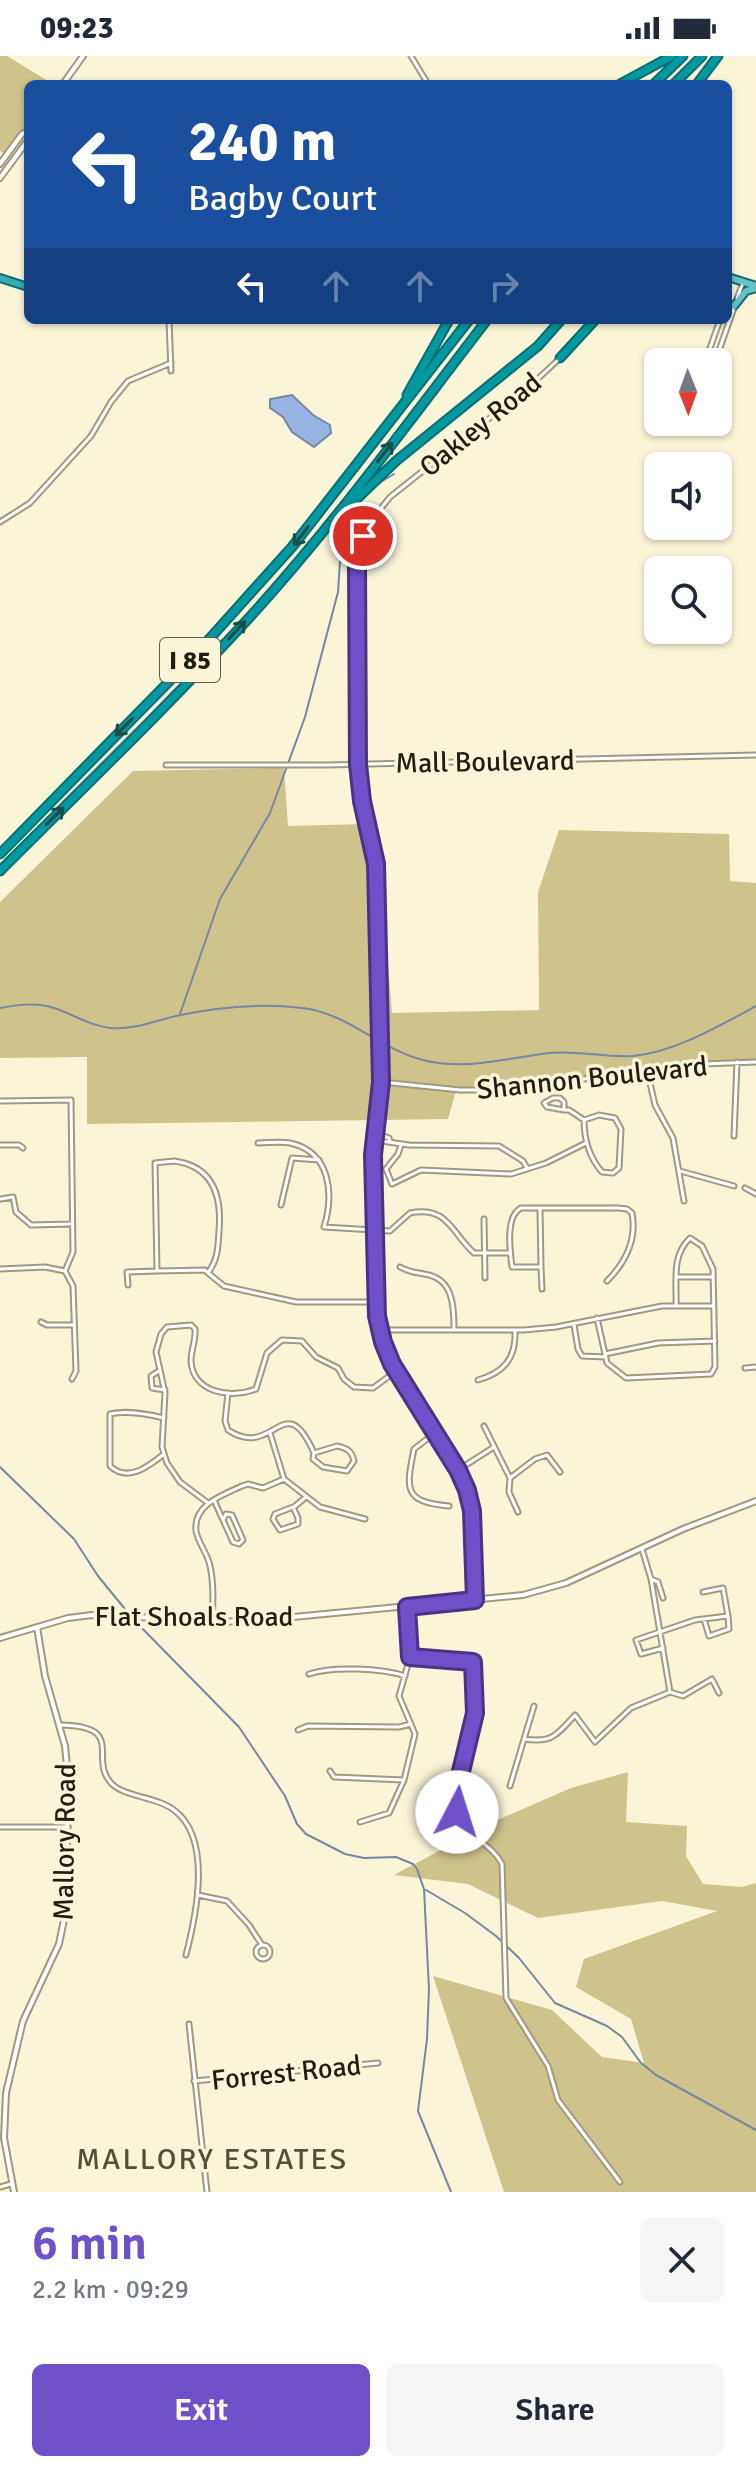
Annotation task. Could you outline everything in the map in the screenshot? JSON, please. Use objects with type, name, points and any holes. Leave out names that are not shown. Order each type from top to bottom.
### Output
[{"type":"highway","points":[[627,80],[672,56]]},
{"type":"highway","points":[[658,80],[683,56]]},
{"type":"highway","points":[[678,80],[702,56]]},
{"type":"highway","points":[[700,80],[718,56]]},
{"type":"highway","points":[[0,278],[24,286]]},
{"type":"highway","points":[[388,425],[447,324]]},
{"type":"highway","name":"I 85","points":[[0,854],[195,655],[292,547],[466,324]]},
{"type":"highway","name":"I 85","points":[[0,871],[146,727],[248,619],[320,535],[484,324]]},
{"type":"highway","points":[[320,535],[396,461],[538,346],[557,324]]},
{"type":"highway","points":[[560,358],[591,324]]},
{"type":"main road","points":[[732,278],[756,287]]},
{"type":"main road","points":[[734,306],[746,291],[756,287]]},
{"type":"street","points":[[66,80],[83,56]]},
{"type":"street","points":[[411,56],[426,80]]},
{"type":"street","points":[[0,164],[24,133]]},
{"type":"street","points":[[0,178],[24,145]]},
{"type":"street","points":[[732,312],[743,282]]},
{"type":"street","points":[[169,324],[171,371]]},
{"type":"street","points":[[710,348],[719,324]]},
{"type":"street","points":[[720,348],[728,324]]},
{"type":"street","name":"Oakley Road","points":[[475,1600],[472,1511],[467,1490],[458,1470],[395,1371],[380,1330],[376,1302],[374,1140],[381,1082],[376,864],[362,801],[358,764],[357,564],[368,525],[390,497],[530,386],[560,358]]},
{"type":"street","points":[[0,522],[30,503],[71,459],[91,436],[128,381],[171,363]]},
{"type":"street","name":"Mall Boulevard","points":[[166,765],[756,755]]},
{"type":"street","points":[[734,1136],[737,1062]]},
{"type":"street","name":"Shannon Boulevard","points":[[381,1082],[460,1090],[511,1090],[677,1065],[756,1062]]},
{"type":"street","points":[[647,1070],[655,1105],[673,1138],[684,1201]]},
{"type":"street","points":[[564,1110],[564,1102],[560,1098],[547,1099],[544,1103],[551,1109],[564,1110],[569,1110],[584,1120]]},
{"type":"street","points":[[0,1101],[71,1100],[72,1259],[65,1271]]},
{"type":"street","points":[[599,1115],[615,1118],[621,1129],[619,1168],[613,1173],[602,1172],[586,1143],[584,1120],[599,1115]]},
{"type":"street","points":[[375,1133],[398,1145],[499,1146],[523,1161],[527,1168]]},
{"type":"street","points":[[374,1140],[390,1141]]},
{"type":"street","points":[[258,1143],[292,1144],[304,1148],[319,1160],[326,1171],[330,1189],[324,1227],[390,1231],[410,1213],[429,1212],[451,1224],[474,1253],[510,1253]]},
{"type":"street","points":[[398,1145],[398,1154],[386,1169],[392,1184],[421,1170],[511,1174],[546,1163],[586,1143]]},
{"type":"street","points":[[0,1145],[19,1145],[23,1148]]},
{"type":"street","points":[[281,1205],[292,1158],[319,1160]]},
{"type":"street","points":[[157,1271],[155,1163],[174,1161],[204,1172],[215,1187],[220,1218],[219,1250],[208,1273]]},
{"type":"street","points":[[679,1170],[734,1186]]},
{"type":"street","points":[[745,1188],[756,1194]]},
{"type":"street","points":[[0,1199],[13,1197],[16,1212],[31,1225],[72,1224]]},
{"type":"street","points":[[541,1267],[512,1267],[512,1216],[521,1208],[627,1209],[632,1213],[635,1226],[628,1254],[607,1281]]},
{"type":"street","points":[[540,1209],[542,1289]]},
{"type":"street","points":[[484,1219],[485,1278]]},
{"type":"street","points":[[597,1318],[607,1363],[626,1378],[711,1374],[715,1367],[715,1341],[709,1256],[702,1246],[690,1238],[678,1252],[676,1306]]},
{"type":"street","points":[[0,1269],[45,1267],[65,1271]]},
{"type":"street","points":[[400,1267],[410,1273],[436,1277],[446,1286],[454,1304],[454,1329]]},
{"type":"street","points":[[128,1285],[127,1272],[205,1270],[224,1286],[296,1302],[376,1302]]},
{"type":"street","points":[[65,1271],[73,1286],[76,1371],[72,1379]]},
{"type":"street","points":[[677,1277],[712,1277]]},
{"type":"street","points":[[380,1330],[515,1330],[574,1323],[662,1306],[713,1306]]},
{"type":"street","points":[[41,1322],[47,1325],[74,1325]]},
{"type":"street","points":[[574,1323],[579,1352],[587,1357],[605,1356],[658,1343],[715,1341]]},
{"type":"street","points":[[208,1503],[180,1482],[162,1447],[165,1390],[156,1352],[164,1329],[171,1325],[191,1325],[195,1329],[191,1360],[196,1377],[209,1389],[228,1393],[256,1389],[267,1353],[282,1340],[302,1341],[316,1357],[338,1368],[344,1379],[354,1387],[373,1388],[395,1371]]},
{"type":"street","points":[[478,1380],[497,1373],[513,1356],[515,1330]]},
{"type":"street","points":[[745,1368],[756,1367]]},
{"type":"street","points":[[160,1371],[151,1376],[152,1388],[165,1390]]},
{"type":"street","points":[[228,1393],[225,1421],[228,1430],[240,1437],[252,1438],[270,1433],[286,1422],[298,1424],[317,1464],[341,1472],[347,1471],[354,1461],[349,1450],[343,1447],[314,1453]]},
{"type":"street","points":[[164,1418],[117,1412],[110,1414],[110,1466],[114,1471],[128,1474],[146,1468],[164,1454]]},
{"type":"street","points":[[484,1426],[510,1478],[509,1492],[518,1512]]},
{"type":"street","points":[[270,1433],[284,1479],[320,1507],[365,1519]]},
{"type":"street","points":[[435,1433],[414,1449],[409,1474],[411,1490],[416,1499],[425,1504],[449,1506]]},
{"type":"street","points":[[458,1470],[494,1447]]},
{"type":"street","points":[[510,1478],[535,1459],[547,1455],[560,1472]]},
{"type":"street","points":[[212,1622],[210,1561],[196,1532],[201,1513],[208,1503],[242,1486],[248,1484],[263,1488],[284,1479]]},
{"type":"street","points":[[293,1507],[298,1524],[280,1530],[273,1519],[275,1514],[293,1507],[306,1497]]},
{"type":"street","points":[[214,1500],[223,1520],[233,1542],[239,1544],[243,1540],[232,1515],[226,1514],[223,1520]]},
{"type":"street","name":"Flat Shoals Road","points":[[0,1638],[68,1618],[92,1615],[212,1622],[261,1621],[523,1595],[553,1588],[756,1501]]},
{"type":"street","points":[[642,1549],[651,1579],[670,1692]]},
{"type":"street","points":[[651,1579],[658,1582],[663,1598]]},
{"type":"street","points":[[703,1592],[723,1588],[729,1629],[709,1636],[704,1619]]},
{"type":"street","points":[[360,1822],[389,1813],[404,1780],[414,1743],[415,1734],[399,1696],[410,1657],[407,1607]]},
{"type":"street","points":[[663,1648],[641,1654],[636,1640],[704,1619],[728,1616]]},
{"type":"street","name":"Mallory Road","points":[[14,2192],[4,2138],[6,2093],[23,2021],[63,1932],[68,1827],[68,1776],[60,1725],[45,1676],[37,1627]]},
{"type":"street","points":[[410,1657],[473,1662],[475,1713],[457,1788],[457,1812],[465,1828],[498,1856],[502,1864],[506,1998],[548,2066],[558,2100],[620,2182]]},
{"type":"street","points":[[309,1674],[321,1670],[405,1676]]},
{"type":"street","points":[[524,1739],[543,1742],[558,1733],[575,1715],[595,1742],[631,1708],[670,1692],[683,1696],[712,1679],[719,1693]]},
{"type":"street","points":[[510,1786],[534,1706]]},
{"type":"street","points":[[298,1730],[308,1726],[399,1727],[411,1724]]},
{"type":"street","points":[[60,1725],[94,1731],[101,1741],[107,1774],[114,1786],[174,1809],[184,1820],[197,1854],[198,1895],[186,1955]]},
{"type":"street","points":[[330,1771],[334,1777],[404,1780]]},
{"type":"street","points":[[0,1827],[68,1827]]},
{"type":"street","points":[[198,1895],[227,1901],[243,1917],[262,1945]]},
{"type":"street","points":[[189,2024],[207,2192]]},
{"type":"street","name":"Forrest Road","points":[[194,2081],[378,2063]]},
{"type":"street","points":[[0,2187],[11,2184]]},
{"type":"shaded area","points":[[0,56],[7,56],[46,80],[24,80],[24,134],[7,155],[0,151]]},
{"type":"shaded area","points":[[284,768],[288,826],[366,824],[379,852],[392,1013],[539,1010],[538,892],[559,830],[729,834],[730,881],[756,883],[756,1060],[642,1067],[545,1083],[456,1091],[448,1119],[87,1124],[87,1057],[0,1058],[0,902],[133,771]]},
{"type":"shaded area","points":[[628,1772],[626,1822],[687,1826],[686,1856],[703,1884],[742,1887],[756,1883],[756,2192],[504,2192],[433,1976],[552,2010],[602,2057],[644,2063],[631,2019],[576,1987],[584,1959],[717,1911],[662,1901],[538,1918],[468,1884],[394,1875],[493,1822],[571,1788]]},
{"type":"water","points":[[292,395],[313,415],[330,425],[331,433],[314,447],[292,432],[283,417],[270,408],[270,399]]},
{"type":"waterway","points":[[379,483],[394,474]]},
{"type":"waterway","points":[[180,1014],[220,899],[270,813],[305,717],[338,592],[343,516]]},
{"type":"waterway","points":[[0,1008],[47,1006],[111,1028],[223,1008],[302,1008],[334,1017],[407,1055],[454,1064],[560,1052],[622,1056],[649,1054],[696,1037],[756,1006]]},
{"type":"waterway","points":[[0,1467],[74,1539],[98,1576],[129,1614]]},
{"type":"waterway","points":[[133,1619],[239,1727],[306,1834],[345,1854],[364,1858],[396,1857],[417,1869],[424,1889],[429,1989],[427,2039],[418,2111],[451,2192]]},
{"type":"waterway","points":[[426,1890],[496,1936],[519,1958],[555,2003],[607,2026],[622,2037],[641,2063],[656,2075],[756,2130]]},
{"type":"district","name":"MALLORY ESTATES","points":[[212,2159]]},
{"type":"route","points":[[363,536],[357,564],[358,764],[362,801],[376,864],[381,1082],[373,1155],[377,1316],[392,1364],[458,1470],[472,1511],[475,1600],[407,1607],[410,1657],[473,1662],[475,1713],[457,1788],[457,1812]]}]
